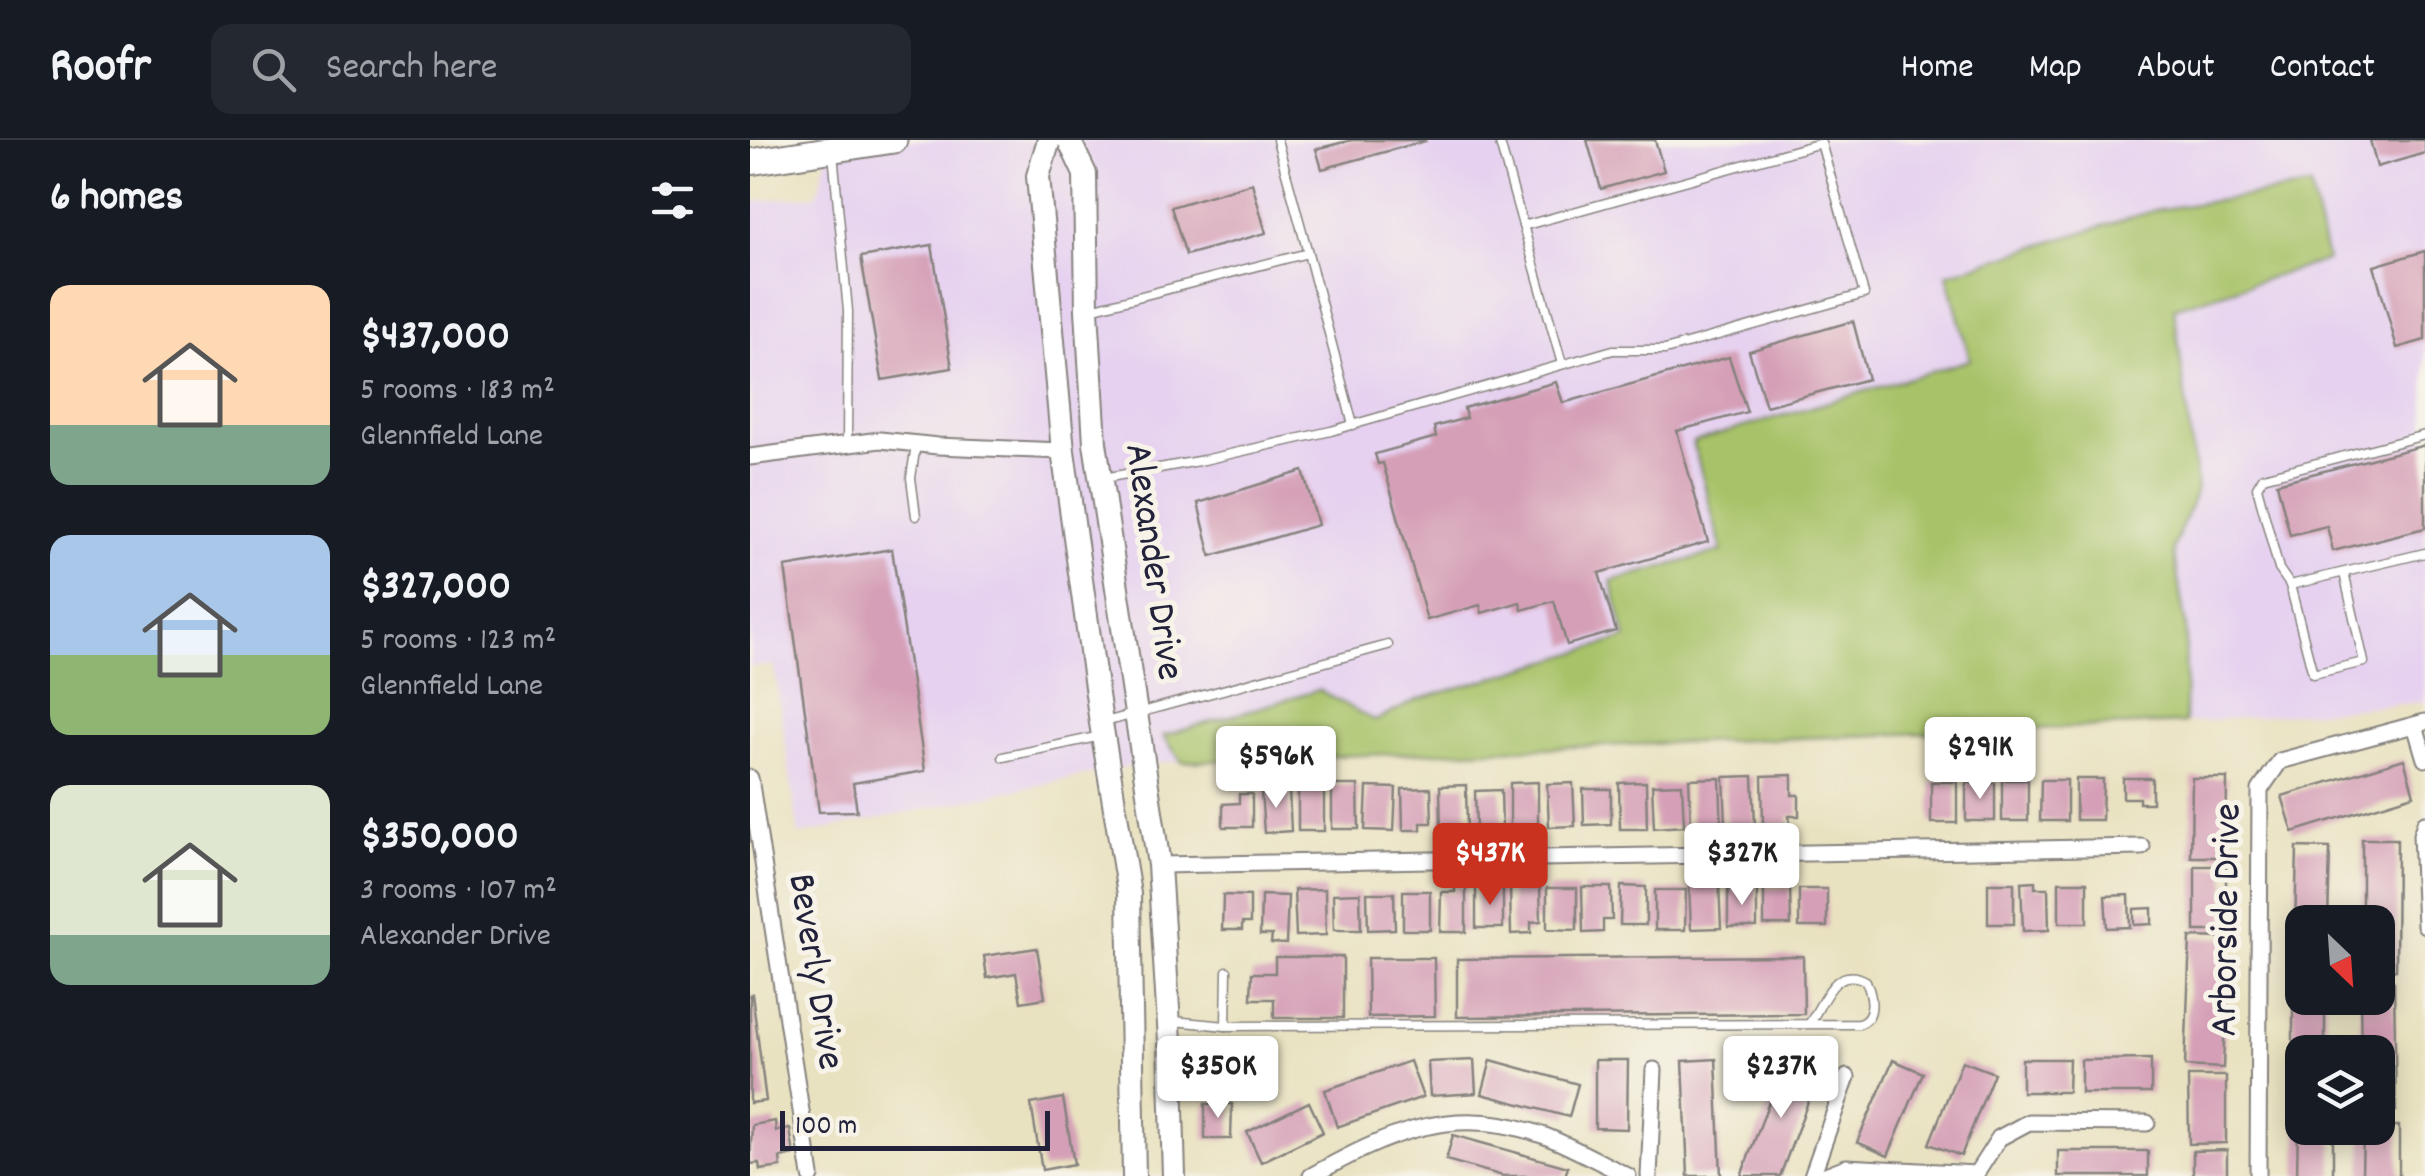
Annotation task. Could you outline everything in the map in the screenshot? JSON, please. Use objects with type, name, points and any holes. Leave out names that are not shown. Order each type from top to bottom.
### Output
[{"type":"main road","points":[[750,162],[894,140]]},
{"type":"main road","name":"Alexander Drive","points":[[1049,140],[1038,176],[1063,451],[1129,894],[1134,1176]]},
{"type":"main road","name":"Alexander Drive","points":[[1069,140],[1085,174],[1087,310],[1100,478],[1159,865],[1174,1176]]},
{"type":"street","points":[[750,457],[880,440],[1063,451]]},
{"type":"street","points":[[2420,723],[2425,759]]},
{"type":"street","name":"Arborside Drive","points":[[2258,1176],[2260,790],[2280,762],[2420,723]]},
{"type":"street","name":"Beverly Drive","points":[[750,778],[811,1176]]},
{"type":"street","points":[[2425,823],[2421,835],[2425,926]]},
{"type":"street","points":[[1159,865],[2142,847]]},
{"type":"street","points":[[1649,1176],[1654,1070]]},
{"type":"street","points":[[1812,1176],[1847,1077]]},
{"type":"street","points":[[1320,1174],[1414,1127],[1472,1120],[1542,1135],[1628,1176]]},
{"type":"street","points":[[1822,1176],[1846,1167],[1976,1175],[1999,1138],[2029,1122],[2147,1123]]},
{"type":"lane","points":[[1277,140],[1354,425]]},
{"type":"lane","points":[[1499,140],[1562,364]]},
{"type":"lane","points":[[1784,140],[1788,152]]},
{"type":"lane","points":[[1100,478],[1204,460],[1354,425],[1614,350],[1665,350],[1864,294],[1821,143],[1524,226]]},
{"type":"lane","points":[[832,150],[848,312],[847,443]]},
{"type":"lane","points":[[1087,310],[1308,254]]},
{"type":"lane","points":[[2344,573],[2364,662],[2314,674],[2257,487],[2263,477],[2425,436]]},
{"type":"lane","points":[[916,444],[911,478],[916,516]]},
{"type":"lane","points":[[2290,585],[2425,553]]},
{"type":"lane","points":[[1003,757],[1102,730],[1136,714],[1388,645]]},
{"type":"lane","points":[[1226,1026],[1227,971]]},
{"type":"lane","points":[[1169,1020],[1226,1026],[1859,1024],[1870,1015],[1871,994],[1866,981],[1845,975],[1834,983],[1809,1024]]},
{"type":"shaded area","points":[[832,140],[2425,140],[2425,702],[2185,723],[1144,763],[799,835],[774,665],[750,667],[750,202],[817,195]]},
{"type":"green space","points":[[2310,187],[2327,260],[2174,308],[2197,488],[2173,549],[2186,628],[2185,723],[1182,762],[1163,736],[1319,690],[1375,721],[1417,700],[1626,638],[1611,581],[1722,551],[1693,442],[1970,360],[1947,274],[2155,210]]},
{"type":"building","points":[[1352,140],[1425,141],[1322,169],[1316,149]]},
{"type":"building","points":[[1587,140],[1655,140],[1664,171],[1601,189]]},
{"type":"building","points":[[2370,140],[2425,140],[2425,153],[2377,167]]},
{"type":"building","points":[[1252,183],[1266,233],[1186,255],[1171,207]]},
{"type":"building","points":[[932,245],[952,368],[882,380],[861,257]]},
{"type":"building","points":[[2425,251],[2425,340],[2397,348],[2374,266]]},
{"type":"building","points":[[1853,321],[1868,379],[1766,406],[1749,351]]},
{"type":"building","points":[[1729,357],[1747,412],[1677,431],[1708,542],[1599,573],[1616,631],[1567,645],[1554,601],[1522,610],[1520,602],[1482,613],[1480,605],[1427,620],[1383,463],[1378,464],[1375,454],[1436,437],[1434,427],[1466,418],[1464,408],[1556,382],[1563,403]]},
{"type":"building","points":[[2425,445],[2425,528],[2333,551],[2327,526],[2290,535],[2277,483]]},
{"type":"building","points":[[1303,471],[1318,525],[1211,556],[1198,503]]},
{"type":"building","points":[[892,549],[925,771],[853,783],[857,811],[819,812],[785,567]]},
{"type":"building","points":[[2404,759],[2414,795],[2293,832],[2282,796]]},
{"type":"building","points":[[1792,775],[1792,795],[1799,795],[1799,816],[1789,816],[1790,824],[1763,825],[1762,776]]},
{"type":"building","points":[[1753,776],[1755,825],[1726,825],[1724,777]]},
{"type":"building","points":[[1720,778],[1722,835],[1697,835],[1697,823],[1691,824],[1689,779]]},
{"type":"building","points":[[2123,778],[2152,778],[2152,803],[2123,798]]},
{"type":"building","points":[[2192,778],[2227,778],[2226,857],[2191,857]]},
{"type":"building","points":[[2076,779],[2103,779],[2102,820],[2076,820]]},
{"type":"building","points":[[2002,780],[2028,780],[2028,821],[2002,821]]},
{"type":"building","points":[[2041,780],[2067,780],[2067,821],[2040,821]]},
{"type":"building","points":[[1538,782],[1538,828],[1510,828],[1510,783]]},
{"type":"building","points":[[1646,782],[1647,829],[1620,829],[1619,783]]},
{"type":"building","points":[[1931,782],[1957,782],[1957,823],[1931,823]]},
{"type":"building","points":[[1573,783],[1575,826],[1549,827],[1547,784]]},
{"type":"building","points":[[1966,783],[1995,783],[1995,821],[1966,821]]},
{"type":"building","points":[[1682,784],[1684,826],[1654,828],[1652,785]]},
{"type":"building","points":[[1332,785],[1358,785],[1359,829],[1332,829]]},
{"type":"building","points":[[1466,785],[1467,831],[1441,831],[1440,786]]},
{"type":"building","points":[[1367,787],[1396,788],[1394,831],[1365,830]]},
{"type":"building","points":[[1298,788],[1324,788],[1324,831],[1298,831]]},
{"type":"building","points":[[1431,788],[1432,823],[1421,823],[1421,830],[1403,830],[1402,789]]},
{"type":"building","points":[[1289,789],[1291,831],[1264,833],[1261,791]]},
{"type":"building","points":[[1583,789],[1611,789],[1611,824],[1584,825]]},
{"type":"building","points":[[1501,790],[1502,830],[1476,830],[1475,791]]},
{"type":"building","points":[[1239,794],[1252,794],[1252,827],[1223,827],[1223,804],[1239,803]]},
{"type":"building","points":[[2362,839],[2397,839],[2396,970],[2395,905],[2362,905]]},
{"type":"building","points":[[2297,847],[2330,848],[2328,905],[2296,905]]},
{"type":"building","points":[[2195,866],[2226,866],[2226,931],[2195,931]]},
{"type":"building","points":[[2035,881],[2035,888],[2048,888],[2049,930],[2023,931],[2021,882]]},
{"type":"building","points":[[2059,882],[2087,882],[2087,923],[2059,923]]},
{"type":"building","points":[[1719,883],[1721,928],[1691,929],[1689,885]]},
{"type":"building","points":[[1988,883],[2014,883],[2014,924],[1988,924]]},
{"type":"building","points":[[1455,886],[1466,886],[1466,932],[1440,932],[1441,892],[1455,892]]},
{"type":"building","points":[[1621,886],[1646,887],[1646,925],[1620,925]]},
{"type":"building","points":[[1476,887],[1503,887],[1503,928],[1476,928]]},
{"type":"building","points":[[1540,887],[1541,921],[1531,922],[1531,933],[1511,934],[1510,888]]},
{"type":"building","points":[[1582,887],[1611,887],[1612,920],[1603,920],[1603,932],[1583,933]]},
{"type":"building","points":[[1547,888],[1577,888],[1577,930],[1547,929]]},
{"type":"building","points":[[1728,888],[1757,888],[1757,927],[1728,927]]},
{"type":"building","points":[[1764,888],[1790,888],[1791,925],[1764,925]]},
{"type":"building","points":[[1325,889],[1326,935],[1296,936],[1294,890]]},
{"type":"building","points":[[1799,889],[1827,889],[1827,927],[1799,927]]},
{"type":"building","points":[[1655,890],[1686,890],[1685,930],[1655,930]]},
{"type":"building","points":[[1403,891],[1430,891],[1430,930],[1403,930]]},
{"type":"building","points":[[1360,893],[1361,930],[1334,930],[1333,894]]},
{"type":"building","points":[[1367,893],[1394,893],[1395,929],[1368,930]]},
{"type":"building","points":[[1223,895],[1250,896],[1250,923],[1242,923],[1242,930],[1222,930]]},
{"type":"building","points":[[1261,895],[1288,896],[1286,944],[1271,943],[1272,935],[1260,935]]},
{"type":"building","points":[[2129,895],[2130,927],[2107,928],[2105,896]]},
{"type":"building","points":[[2152,908],[2152,924],[2134,925],[2134,909]]},
{"type":"building","points":[[2190,937],[2228,938],[2223,1068],[2185,1066]]},
{"type":"building","points":[[1037,948],[1045,998],[1021,1002],[1016,973],[987,978],[984,956]]},
{"type":"building","points":[[1803,956],[1804,1014],[1457,1017],[1457,959]]},
{"type":"building","points":[[1275,957],[1343,957],[1343,1018],[1274,1018],[1274,999],[1251,999],[1252,973],[1275,973]]},
{"type":"building","points":[[1367,958],[1434,958],[1435,1016],[1368,1017]]},
{"type":"building","points":[[750,995],[766,1101],[750,1103]]},
{"type":"building","points":[[2293,1015],[2325,1015],[2325,1035],[2293,1035]]},
{"type":"building","points":[[2360,1015],[2395,1015],[2395,1035],[2361,1035]]},
{"type":"building","points":[[1716,1059],[1721,1176],[1688,1176],[1683,1061]]},
{"type":"building","points":[[2022,1059],[2069,1059],[2068,1092],[2022,1092]]},
{"type":"building","points":[[2151,1059],[2151,1093],[2081,1093],[2081,1060]]},
{"type":"building","points":[[1474,1060],[1476,1093],[1430,1096],[1428,1062]]},
{"type":"building","points":[[1491,1060],[1578,1084],[1569,1117],[1482,1094]]},
{"type":"building","points":[[1595,1060],[1628,1060],[1627,1129],[1595,1128]]},
{"type":"building","points":[[1785,1060],[1819,1073],[1780,1176],[1741,1176]]},
{"type":"building","points":[[1893,1060],[1923,1073],[1888,1156],[1857,1142]]},
{"type":"building","points":[[1410,1061],[1423,1097],[1337,1127],[1325,1090]]},
{"type":"building","points":[[1962,1061],[1994,1073],[1961,1156],[1929,1144]]},
{"type":"building","points":[[2188,1076],[2226,1076],[2226,1143],[2189,1144]]},
{"type":"building","points":[[1063,1098],[1074,1164],[1042,1170],[1031,1104]]},
{"type":"building","points":[[1309,1102],[1323,1132],[1261,1162],[1247,1132]]},
{"type":"building","points":[[1205,1104],[1232,1104],[1231,1139],[1205,1139]]},
{"type":"building","points":[[775,1121],[776,1131],[790,1129],[794,1155],[780,1158],[781,1167],[760,1170],[759,1163],[750,1164],[752,1125]]},
{"type":"building","points":[[2395,1126],[2399,1126],[2399,1176],[2362,1176],[2363,1145],[2395,1145]]},
{"type":"building","points":[[1453,1135],[1568,1167],[1565,1176],[1503,1176],[1446,1160]]},
{"type":"building","points":[[2298,1145],[2333,1145],[2333,1176],[2297,1176]]},
{"type":"building","points":[[2227,1150],[2227,1176],[2193,1176],[2193,1151]]},
{"type":"building","points":[[2058,1151],[2148,1151],[2148,1176],[2058,1176]]}]
